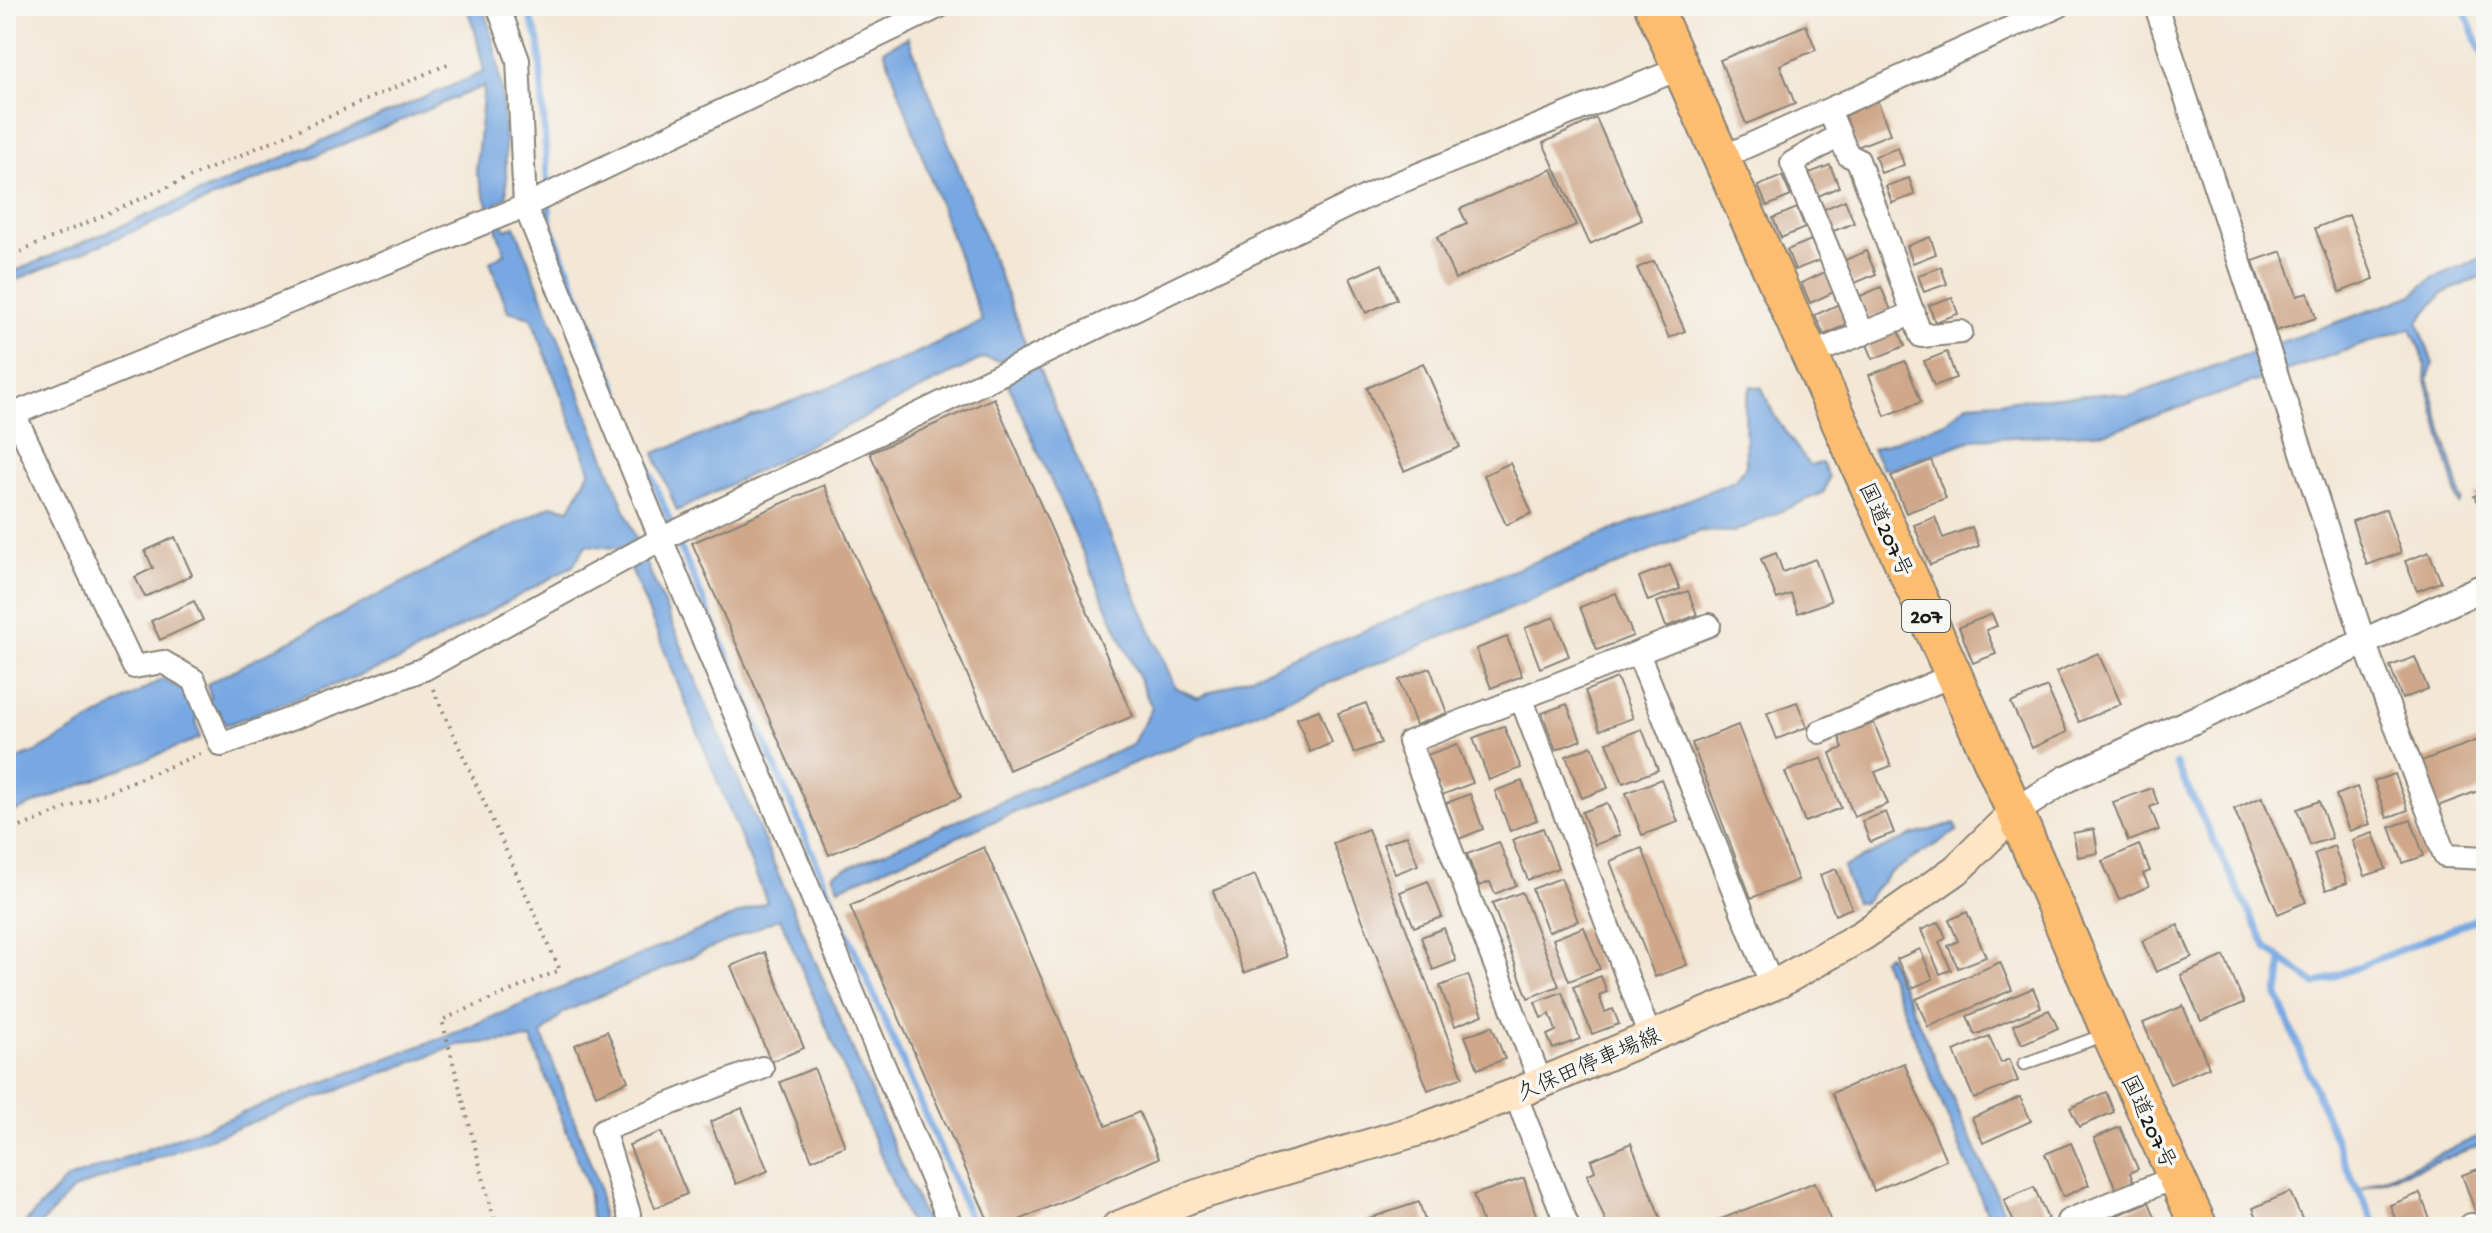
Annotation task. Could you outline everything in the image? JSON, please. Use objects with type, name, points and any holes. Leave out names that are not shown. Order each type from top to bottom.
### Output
[{"type":"highway","name":"国道207号","points":[[1653,6],[2199,1227]]},
{"type":"main road","name":"久保田停車場線","points":[[1117,1227],[1197,1195],[1419,1130],[1772,986],[1863,935],[1956,870],[2015,812]]},
{"type":"street","points":[[498,6],[518,60],[532,202],[654,543],[952,1227]]},
{"type":"street","points":[[940,6],[482,224],[10,415],[134,667],[163,662],[194,680],[221,745],[424,669],[654,543],[1378,191],[1681,68]]},
{"type":"street","points":[[1721,158],[2059,6]]},
{"type":"street","points":[[2156,6],[2364,642],[2445,856],[2486,858]]},
{"type":"street","points":[[1829,110],[1848,155],[1858,160],[1921,336],[1961,332]]},
{"type":"street","points":[[1840,135],[1792,163],[1863,334]]},
{"type":"street","points":[[1809,355],[1914,313]]},
{"type":"street","points":[[2015,812],[2066,779],[2486,586]]},
{"type":"street","points":[[1568,1227],[1528,1088],[1409,742],[1709,625]]},
{"type":"street","points":[[1638,653],[1772,986]]},
{"type":"street","points":[[1820,732],[1953,675]]},
{"type":"street","points":[[1521,698],[1650,1037]]},
{"type":"street","points":[[630,1227],[629,1214],[603,1130],[762,1068]]},
{"type":"street","points":[[2068,1221],[2176,1177]]},
{"type":"lane","points":[[2024,1064],[2110,1033]]},
{"type":"path","points":[[6,258],[448,64]]},
{"type":"path","points":[[424,669],[560,970],[442,1020],[496,1227]]},
{"type":"path","points":[[6,833],[221,745]]},
{"type":"water","points":[[466,6],[482,6],[496,52],[507,197],[497,203],[505,229],[515,226],[637,541],[928,1227],[911,1227],[780,918],[564,1012],[542,1034],[599,1186],[603,1227],[592,1227],[588,1187],[531,1039],[458,1045],[74,1189],[38,1227],[21,1227],[65,1180],[454,1033],[767,902],[623,549],[586,545],[573,566],[401,660],[226,725],[218,710],[196,719],[200,738],[6,815],[6,763],[36,752],[162,679],[186,691],[192,706],[211,699],[207,684],[552,505],[570,509],[590,470],[531,317],[508,311],[490,262],[505,253],[476,171],[484,86],[6,284],[6,275],[484,72]]},
{"type":"water","points":[[908,37],[1027,348],[1000,361],[983,358],[677,511],[654,453],[904,359],[982,321],[884,50]]},
{"type":"water","points":[[2486,256],[2486,274],[2442,294],[2418,322],[2433,364],[2428,378],[2462,501],[2459,504],[2425,377],[2426,366],[2411,328],[2109,432],[1975,439],[1891,469],[1882,467],[1872,449],[1946,422],[1969,403],[2114,393],[2127,397],[2411,296],[2434,277]]},
{"type":"water","points":[[1037,365],[1175,687],[1197,698],[1734,481],[1746,466],[1745,406],[1751,386],[1762,388],[1775,417],[1809,465],[1822,463],[1829,477],[1824,492],[1734,532],[1700,531],[1027,807],[839,888],[833,874],[1132,745],[1152,708],[1007,382]]},
{"type":"water","points":[[1955,823],[1957,831],[1890,873],[1863,903],[1855,903],[1843,867],[1910,836]]},
{"type":"water","points":[[1888,955],[2011,1227],[1993,1227],[1882,959]]},
{"type":"water","points":[[2486,1133],[2486,1143],[2358,1190]]},
{"type":"building","points":[[1806,25],[1816,50],[1780,65],[1795,104],[1746,124],[1720,60]]},
{"type":"building","points":[[1876,97],[1890,134],[1857,147],[1843,110]]},
{"type":"building","points":[[1596,118],[1642,220],[1590,244],[1543,143]]},
{"type":"building","points":[[1898,148],[1904,165],[1881,173],[1875,156]]},
{"type":"building","points":[[1830,165],[1839,187],[1816,197],[1807,174]]},
{"type":"building","points":[[1552,169],[1576,225],[1455,279],[1437,237],[1467,224],[1460,209]]},
{"type":"building","points":[[1782,176],[1791,196],[1767,206],[1758,186]]},
{"type":"building","points":[[1909,178],[1915,195],[1892,203],[1886,186]]},
{"type":"building","points":[[1845,200],[1854,223],[1831,232],[1822,210]]},
{"type":"building","points":[[1797,208],[1805,228],[1781,238],[1773,218]]},
{"type":"building","points":[[2349,215],[2374,279],[2340,292],[2315,228]]},
{"type":"building","points":[[1930,237],[1936,254],[1913,263],[1907,246]]},
{"type":"building","points":[[1811,240],[1820,260],[1795,270],[1787,250]]},
{"type":"building","points":[[1866,251],[1876,274],[1853,284],[1843,261]]},
{"type":"building","points":[[2282,251],[2297,296],[2308,293],[2316,318],[2276,331],[2253,261]]},
{"type":"building","points":[[1654,261],[1685,331],[1669,338],[1637,268]]},
{"type":"building","points":[[1382,264],[1397,299],[1366,313],[1350,278]]},
{"type":"building","points":[[1941,267],[1947,284],[1924,292],[1918,275]]},
{"type":"building","points":[[1825,272],[1834,292],[1810,303],[1801,283]]},
{"type":"building","points":[[1881,287],[1891,310],[1868,319],[1858,297]]},
{"type":"building","points":[[1952,297],[1958,314],[1935,322],[1929,305]]},
{"type":"building","points":[[1839,304],[1848,324],[1824,335],[1815,315]]},
{"type":"building","points":[[1899,331],[1905,346],[1873,359],[1867,344]]},
{"type":"building","points":[[1947,352],[1956,378],[1934,386],[1924,361]]},
{"type":"building","points":[[1905,361],[1921,402],[1885,416],[1869,375]]},
{"type":"building","points":[[1423,363],[1460,447],[1404,471],[1367,388]]},
{"type":"building","points":[[994,398],[1133,716],[1009,770],[870,453]]},
{"type":"building","points":[[1931,460],[1946,498],[1906,513],[1891,476]]},
{"type":"building","points":[[1510,463],[1532,513],[1506,525],[1484,475]]},
{"type":"building","points":[[824,485],[961,797],[829,855],[692,543]]},
{"type":"building","points":[[2486,490],[2486,520],[2474,496]]},
{"type":"building","points":[[2386,509],[2401,553],[2367,565],[2352,521]]},
{"type":"building","points":[[1935,517],[1943,538],[1972,527],[1979,546],[1930,565],[1914,525]]},
{"type":"building","points":[[175,537],[192,575],[145,597],[135,577],[153,568],[145,551]]},
{"type":"building","points":[[2429,552],[2441,582],[2417,591],[2405,561]]},
{"type":"building","points":[[1776,553],[1783,572],[1815,559],[1831,601],[1798,613],[1791,594],[1777,599],[1761,559]]},
{"type":"building","points":[[1670,565],[1680,589],[1648,601],[1639,577]]},
{"type":"building","points":[[1688,591],[1697,615],[1666,627],[1657,602]]},
{"type":"building","points":[[1616,593],[1633,636],[1597,650],[1580,607]]},
{"type":"building","points":[[194,601],[203,620],[160,640],[151,621]]},
{"type":"building","points":[[1992,614],[1997,626],[1986,630],[1996,654],[1973,663],[1959,627]]},
{"type":"building","points":[[1554,617],[1569,656],[1540,668],[1525,628]]},
{"type":"building","points":[[1507,637],[1522,676],[1491,688],[1476,649]]},
{"type":"building","points":[[2098,653],[2121,704],[2079,722],[2056,672]]},
{"type":"building","points":[[2415,657],[2428,689],[2402,699],[2390,666]]},
{"type":"building","points":[[1430,668],[1447,713],[1416,725],[1399,680]]},
{"type":"building","points":[[1617,678],[1633,718],[1600,730],[1585,691]]},
{"type":"building","points":[[2047,687],[2067,732],[2032,748],[2011,703]]},
{"type":"building","points":[[1797,702],[1807,727],[1777,739],[1767,713]]},
{"type":"building","points":[[1366,703],[1381,743],[1354,753],[1338,713]]},
{"type":"building","points":[[1567,704],[1581,740],[1556,750],[1542,713]]},
{"type":"building","points":[[1319,710],[1332,743],[1310,752],[1297,718]]},
{"type":"building","points":[[1874,723],[1891,766],[1875,772],[1888,804],[1854,817],[1830,753],[1843,748],[1839,736]]},
{"type":"building","points":[[1738,725],[1798,880],[1751,898],[1692,743]]},
{"type":"building","points":[[1504,726],[1521,768],[1489,780],[1473,738]]},
{"type":"building","points":[[1642,729],[1658,770],[1623,783],[1607,742]]},
{"type":"building","points":[[2486,737],[2486,788],[2438,806],[2421,761]]},
{"type":"building","points":[[1457,744],[1473,783],[1442,795],[1427,755]]},
{"type":"building","points":[[1592,746],[1608,788],[1582,798],[1566,756]]},
{"type":"building","points":[[1822,758],[1841,808],[1805,822],[1785,772]]},
{"type":"building","points":[[2395,774],[2408,810],[2387,818],[2374,781]]},
{"type":"building","points":[[1661,779],[1678,822],[1642,835],[1626,793]]},
{"type":"building","points":[[1522,781],[1537,820],[1510,831],[1495,791]]},
{"type":"building","points":[[2357,787],[2370,824],[2349,831],[2336,795]]},
{"type":"building","points":[[2152,788],[2158,804],[2150,807],[2159,830],[2128,841],[2113,802]]},
{"type":"building","points":[[1470,794],[1483,829],[1459,839],[1446,803]]},
{"type":"building","points":[[2262,797],[2306,902],[2278,914],[2234,809]]},
{"type":"building","points":[[2319,801],[2332,838],[2310,845],[2297,809]]},
{"type":"building","points":[[1607,803],[1620,835],[1595,845],[1582,812]]},
{"type":"building","points":[[1886,812],[1894,833],[1870,842],[1862,821]]},
{"type":"building","points":[[2411,820],[2424,856],[2403,863],[2390,827]]},
{"type":"building","points":[[1543,828],[1558,868],[1528,880],[1512,840]]},
{"type":"building","points":[[1368,829],[1463,1077],[1428,1090],[1333,843]]},
{"type":"building","points":[[2094,829],[2098,853],[2078,857],[2073,833]]},
{"type":"building","points":[[2373,833],[2386,869],[2365,876],[2352,840]]},
{"type":"building","points":[[1407,835],[1418,865],[1395,874],[1383,844]]},
{"type":"building","points":[[1499,842],[1516,885],[1495,894],[1490,882],[1479,886],[1467,854]]},
{"type":"building","points":[[2139,845],[2150,871],[2143,874],[2149,886],[2119,900],[2102,861]]},
{"type":"building","points":[[2334,846],[2347,883],[2326,890],[2314,854]]},
{"type":"building","points":[[984,847],[1106,1126],[1139,1112],[1159,1158],[1004,1227],[991,1227],[850,906]]},
{"type":"building","points":[[1642,848],[1687,965],[1655,977],[1610,861]]},
{"type":"building","points":[[1836,869],[1852,908],[1835,915],[1820,875]]},
{"type":"building","points":[[1255,875],[1287,957],[1244,973],[1213,891]]},
{"type":"building","points":[[1561,878],[1578,921],[1548,932],[1532,889]]},
{"type":"building","points":[[1428,881],[1442,917],[1414,927],[1400,892]]},
{"type":"building","points":[[1522,892],[1559,986],[1528,998],[1492,903]]},
{"type":"building","points":[[1967,912],[1986,957],[1958,968],[1948,946],[1958,941],[1949,920]]},
{"type":"building","points":[[1939,922],[1946,938],[1939,942],[1951,970],[1940,974],[1921,930]]},
{"type":"building","points":[[2178,925],[2192,957],[2156,972],[2142,941]]},
{"type":"building","points":[[1584,927],[1600,969],[1569,981],[1553,939]]},
{"type":"building","points":[[1444,928],[1456,961],[1433,970],[1421,937]]},
{"type":"building","points":[[1920,949],[1933,979],[1910,989],[1897,959]]},
{"type":"building","points":[[765,952],[804,1048],[771,1062],[731,966]]},
{"type":"building","points":[[2224,956],[2244,1003],[2201,1021],[2181,975]]},
{"type":"building","points":[[2000,962],[2012,990],[1928,1027],[1916,999]]},
{"type":"building","points":[[1468,975],[1483,1015],[1455,1026],[1440,986]]},
{"type":"building","points":[[1601,976],[1607,992],[1599,995],[1605,1012],[1613,1009],[1619,1024],[1592,1034],[1573,987]]},
{"type":"building","points":[[2033,988],[2041,1007],[1975,1035],[1967,1016]]},
{"type":"building","points":[[1562,992],[1580,1039],[1553,1049],[1547,1035],[1556,1031],[1550,1014],[1541,1018],[1535,1002]]},
{"type":"building","points":[[2183,1006],[2209,1067],[2170,1084],[2143,1023]]},
{"type":"building","points":[[2049,1010],[2058,1028],[2022,1044],[2013,1025]]},
{"type":"building","points":[[1492,1026],[1505,1059],[1478,1069],[1465,1036]]},
{"type":"building","points":[[607,1031],[628,1081],[596,1095],[575,1045]]},
{"type":"building","points":[[1989,1036],[2001,1063],[2009,1059],[2018,1081],[1974,1099],[1954,1051]]},
{"type":"building","points":[[1904,1063],[1946,1160],[1874,1191],[1832,1093]]},
{"type":"building","points":[[814,1068],[845,1146],[812,1160],[780,1082]]},
{"type":"building","points":[[2106,1092],[2114,1112],[2079,1127],[2070,1108]]},
{"type":"building","points":[[2020,1097],[2031,1121],[1983,1143],[1972,1118]]},
{"type":"building","points":[[742,1108],[768,1171],[736,1184],[710,1122]]},
{"type":"building","points":[[2120,1127],[2138,1169],[2130,1173],[2133,1181],[2116,1189],[2094,1138]]},
{"type":"building","points":[[661,1132],[687,1194],[655,1208],[629,1145]]},
{"type":"building","points":[[1631,1143],[1664,1227],[1608,1227],[1587,1175],[1595,1171],[1591,1160]]},
{"type":"building","points":[[2071,1143],[2089,1185],[2063,1197],[2045,1154]]},
{"type":"building","points":[[2486,1166],[2486,1210],[2476,1213],[2462,1175]]},
{"type":"building","points":[[1524,1178],[1540,1227],[1484,1227],[1473,1195]]},
{"type":"building","points":[[1815,1182],[1833,1227],[1712,1227],[1711,1223]]},
{"type":"building","points":[[2034,1187],[2048,1219],[2042,1222],[2045,1227],[2016,1227],[2004,1200]]},
{"type":"building","points":[[2290,1192],[2303,1221],[2289,1227],[2261,1227],[2253,1208]]},
{"type":"building","points":[[2420,1193],[2433,1227],[2398,1227],[2390,1205]]},
{"type":"building","points":[[1419,1202],[1427,1227],[1369,1227],[1367,1219]]},
{"type":"building","points":[[2149,1202],[2159,1227],[2088,1227]]},
{"type":"waterway","points":[[526,6],[539,41],[550,224],[682,551],[974,1227]]},
{"type":"waterway","points":[[2463,6],[2486,63]]},
{"type":"waterway","points":[[2176,764],[2267,948],[2316,984],[2486,915]]},
{"type":"waterway","points":[[2282,959],[2278,996],[2346,1166],[2377,1227]]}]
